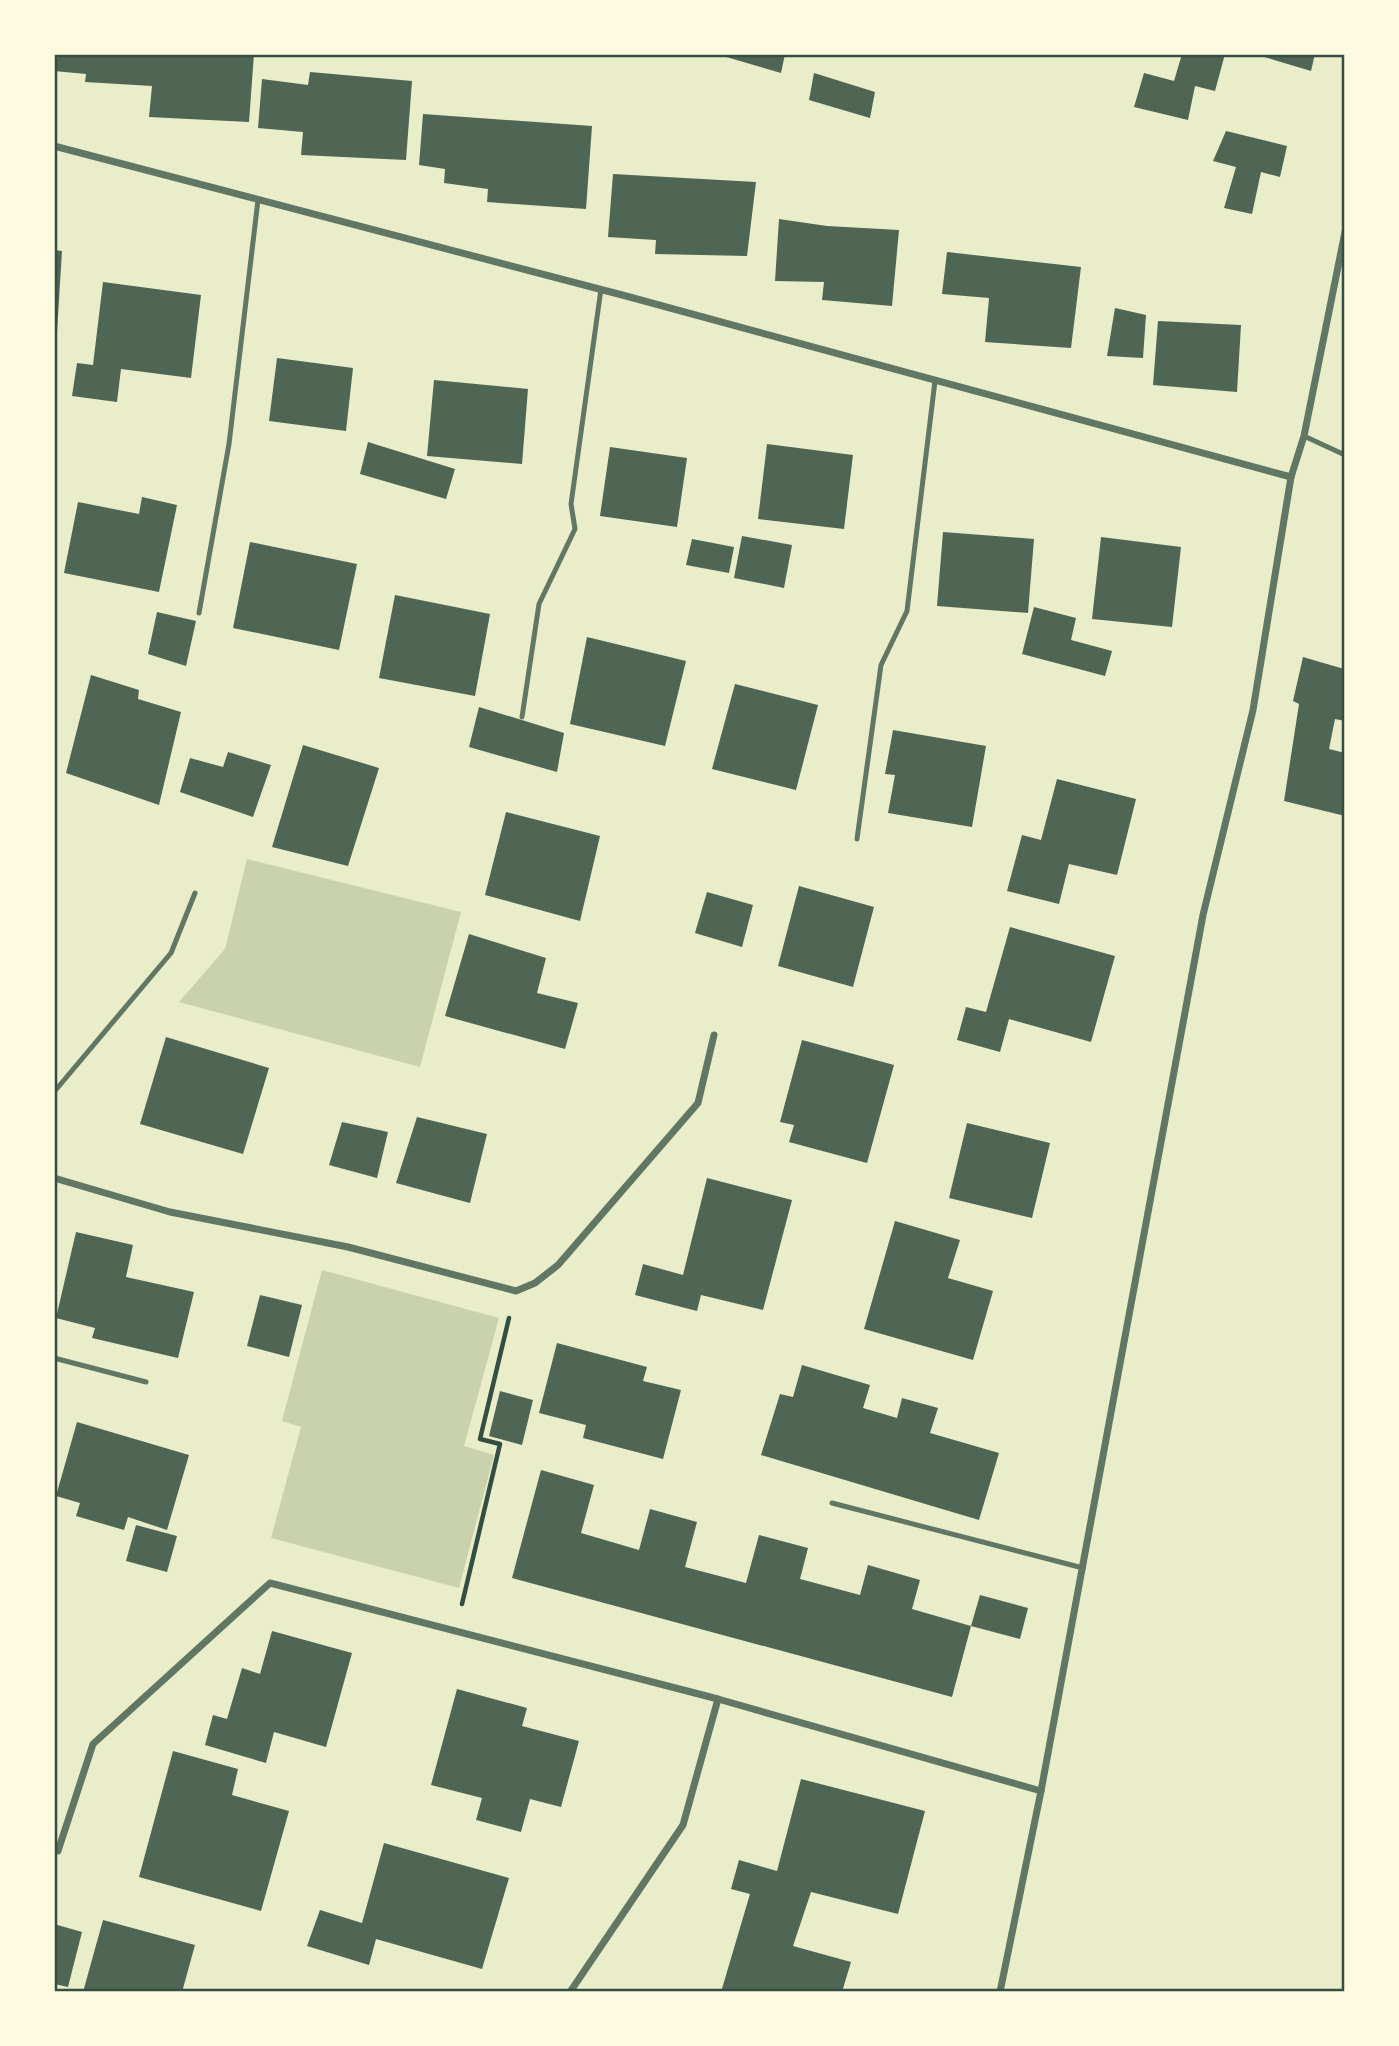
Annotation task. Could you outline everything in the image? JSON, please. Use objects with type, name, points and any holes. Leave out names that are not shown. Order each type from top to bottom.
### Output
[{"type":"street","points":[[54,146],[601,289],[1291,477]]},
{"type":"street","points":[[1000,1992],[1041,1791],[1203,915],[1253,710],[1291,477],[1304,436],[1345,232]]},
{"type":"street","points":[[54,1178],[170,1212],[348,1247],[516,1291],[535,1283],[558,1265],[698,1103],[714,1035]]},
{"type":"street","points":[[58,1851],[93,1744],[270,1583],[718,1699],[1041,1791]]},
{"type":"street","points":[[570,1992],[683,1825],[718,1699]]},
{"type":"lane","points":[[199,613],[229,444],[258,200]]},
{"type":"lane","points":[[522,717],[539,604],[575,529],[571,504],[601,289]]},
{"type":"lane","points":[[857,839],[880,665],[907,611],[935,381]]},
{"type":"lane","points":[[1304,436],[1345,455]]},
{"type":"lane","points":[[54,1092],[171,953],[195,892]]},
{"type":"lane","points":[[54,1358],[146,1382]]},
{"type":"lane","points":[[832,1503],[1083,1568]]},
{"type":"path","points":[[456,1629],[500,1444],[480,1439],[516,1291]]},
{"type":"green space","points":[[247,859],[461,912],[420,1067],[179,1002],[225,949]]},
{"type":"green space","points":[[322,1270],[499,1318],[464,1446],[494,1455],[459,1588],[271,1538],[301,1427],[282,1421]]},
{"type":"building","points":[[54,54],[254,54],[249,122],[149,117],[152,86],[85,82],[86,74],[54,71]]},
{"type":"building","points":[[716,54],[785,54],[781,73]]},
{"type":"building","points":[[1182,54],[1225,54],[1215,91],[1195,86],[1188,120],[1134,107],[1144,73],[1174,81]]},
{"type":"building","points":[[1254,54],[1315,54],[1311,71]]},
{"type":"building","points":[[310,72],[412,81],[406,160],[301,155],[303,132],[258,128],[262,79],[308,85]]},
{"type":"building","points":[[814,73],[875,92],[870,118],[809,100]]},
{"type":"building","points":[[423,114],[592,126],[586,209],[487,202],[488,189],[444,183],[445,169],[419,165]]},
{"type":"building","points":[[1226,131],[1287,146],[1280,177],[1261,172],[1252,214],[1224,208],[1236,167],[1213,161]]},
{"type":"building","points":[[613,174],[756,182],[747,256],[655,254],[656,240],[608,237]]},
{"type":"building","points":[[779,219],[827,226],[899,230],[892,306],[822,300],[824,282],[775,281]]},
{"type":"building","points":[[54,250],[62,251],[57,332],[54,331]]},
{"type":"building","points":[[947,252],[1081,267],[1071,348],[985,342],[989,298],[942,294]]},
{"type":"building","points":[[103,282],[201,295],[191,378],[121,369],[117,402],[72,396],[77,363],[93,365]]},
{"type":"building","points":[[1115,308],[1146,315],[1143,358],[1107,356]]},
{"type":"building","points":[[1158,321],[1241,325],[1237,392],[1153,385]]},
{"type":"building","points":[[277,358],[353,368],[346,431],[269,421]]},
{"type":"building","points":[[434,380],[528,389],[522,464],[427,456]]},
{"type":"building","points":[[368,442],[455,469],[446,499],[360,474]]},
{"type":"building","points":[[767,444],[853,455],[844,529],[758,519]]},
{"type":"building","points":[[610,447],[687,458],[677,527],[600,516]]},
{"type":"building","points":[[142,497],[177,505],[159,592],[64,573],[78,502],[139,514]]},
{"type":"building","points":[[943,532],[1034,539],[1028,613],[937,606]]},
{"type":"building","points":[[742,536],[792,545],[784,588],[734,578]]},
{"type":"building","points":[[1101,537],[1181,547],[1172,627],[1092,619]]},
{"type":"building","points":[[692,539],[734,547],[729,573],[686,565]]},
{"type":"building","points":[[250,542],[357,564],[339,650],[233,628]]},
{"type":"building","points":[[395,595],[490,614],[475,696],[379,678]]},
{"type":"building","points":[[1034,607],[1076,618],[1071,640],[1112,651],[1105,676],[1022,654]]},
{"type":"building","points":[[157,612],[196,621],[186,666],[148,654]]},
{"type":"building","points":[[587,637],[686,661],[665,746],[570,724]]},
{"type":"building","points":[[1303,657],[1344,669],[1345,721],[1335,719],[1329,749],[1345,753],[1345,816],[1284,801],[1299,704],[1293,701]]},
{"type":"building","points":[[91,675],[139,690],[138,699],[181,712],[159,805],[66,773]]},
{"type":"building","points":[[735,684],[818,705],[796,790],[712,769]]},
{"type":"building","points":[[479,707],[564,733],[557,772],[469,747]]},
{"type":"building","points":[[893,730],[986,746],[972,827],[888,813],[895,775],[885,774]]},
{"type":"building","points":[[303,745],[379,768],[348,866],[272,847]]},
{"type":"building","points":[[228,752],[271,765],[253,817],[180,792],[190,758],[223,767]]},
{"type":"building","points":[[1057,779],[1136,799],[1117,875],[1069,864],[1059,904],[1007,891],[1022,835],[1041,840]]},
{"type":"building","points":[[506,812],[600,836],[580,921],[485,895]]},
{"type":"building","points":[[799,886],[874,907],[853,987],[778,966]]},
{"type":"building","points":[[707,892],[753,905],[742,947],[695,933]]},
{"type":"building","points":[[1010,927],[1115,956],[1091,1042],[1009,1019],[1000,1052],[957,1040],[966,1007],[986,1012]]},
{"type":"building","points":[[469,934],[546,958],[537,993],[578,1003],[565,1049],[445,1016]]},
{"type":"building","points":[[166,1037],[269,1068],[243,1154],[140,1124]]},
{"type":"building","points":[[802,1040],[894,1065],[867,1163],[789,1142],[794,1125],[780,1122]]},
{"type":"building","points":[[417,1117],[487,1134],[470,1203],[396,1183]]},
{"type":"building","points":[[342,1122],[388,1132],[377,1178],[329,1165]]},
{"type":"building","points":[[967,1123],[1050,1143],[1032,1218],[949,1198]]},
{"type":"building","points":[[707,1178],[792,1200],[763,1310],[701,1295],[697,1311],[635,1295],[643,1264],[683,1275]]},
{"type":"building","points":[[895,1221],[960,1240],[948,1278],[993,1291],[973,1360],[864,1329]]},
{"type":"building","points":[[76,1232],[133,1245],[126,1277],[194,1292],[178,1358],[92,1338],[95,1328],[56,1318]]},
{"type":"building","points":[[260,1295],[302,1305],[289,1357],[247,1346]]},
{"type":"building","points":[[557,1343],[647,1367],[643,1381],[681,1390],[663,1459],[583,1438],[586,1425],[539,1413]]},
{"type":"building","points":[[802,1365],[870,1385],[863,1408],[897,1418],[902,1398],[938,1408],[930,1433],[999,1453],[979,1520],[761,1455],[780,1394],[793,1397]]},
{"type":"building","points":[[500,1391],[533,1400],[522,1445],[489,1436]]},
{"type":"building","points":[[77,1422],[189,1455],[167,1530],[128,1517],[124,1530],[76,1516],[80,1503],[56,1496]]},
{"type":"building","points":[[541,1470],[594,1485],[581,1533],[639,1550],[650,1509],[697,1522],[685,1567],[746,1583],[759,1535],[808,1548],[800,1579],[860,1595],[868,1565],[920,1580],[912,1609],[971,1626],[952,1697],[512,1578]]},
{"type":"building","points":[[136,1525],[177,1536],[167,1572],[126,1561]]},
{"type":"building","points":[[980,1595],[1028,1608],[1020,1639],[971,1626]]},
{"type":"building","points":[[272,1631],[352,1653],[326,1747],[274,1732],[266,1763],[205,1745],[213,1715],[227,1719],[242,1668],[260,1674]]},
{"type":"building","points":[[457,1689],[527,1708],[522,1726],[579,1741],[561,1807],[530,1799],[521,1832],[476,1820],[482,1798],[431,1785]]},
{"type":"building","points":[[173,1751],[238,1769],[232,1795],[289,1811],[261,1911],[139,1877]]},
{"type":"building","points":[[801,1779],[925,1811],[898,1914],[811,1892],[793,1946],[851,1962],[842,1992],[721,1992],[750,1894],[731,1889],[739,1860],[777,1871]]},
{"type":"building","points":[[384,1843],[509,1878],[482,1969],[376,1939],[369,1965],[307,1946],[320,1910],[362,1923]]},
{"type":"building","points":[[103,1920],[195,1945],[182,1992],[83,1992]]},
{"type":"building","points":[[54,1924],[82,1932],[68,1987],[54,1984]]}]
